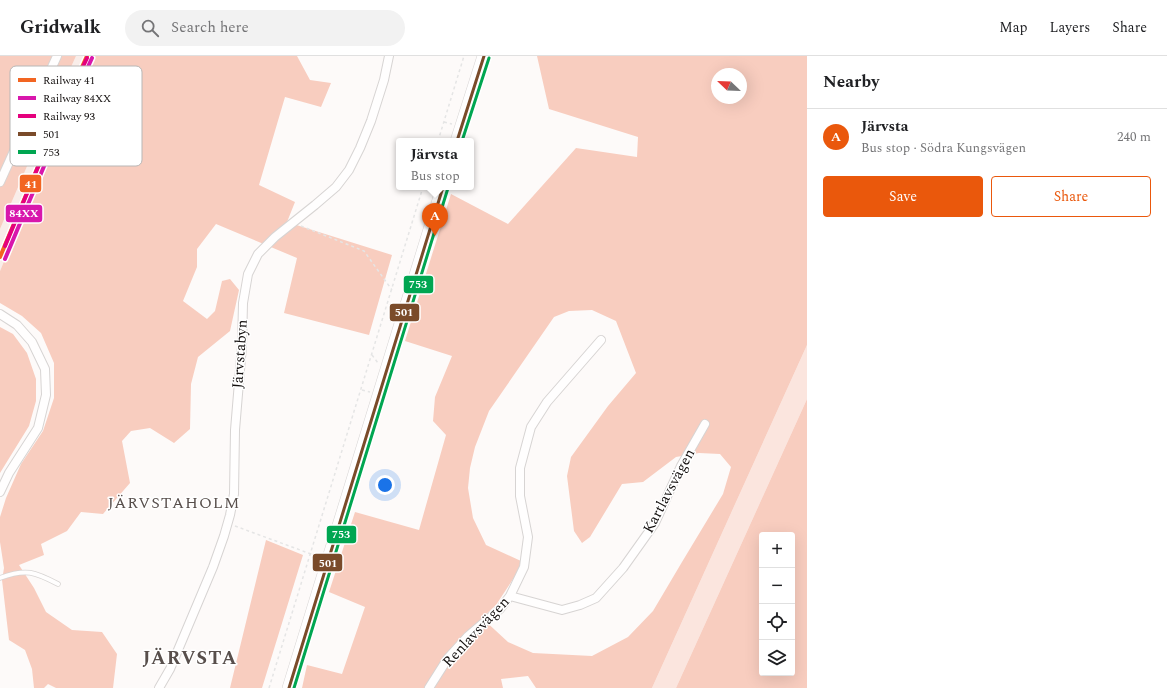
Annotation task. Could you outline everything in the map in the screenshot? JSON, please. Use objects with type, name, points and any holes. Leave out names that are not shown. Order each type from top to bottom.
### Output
[{"type":"main road","points":[[458,138],[484,56]]},
{"type":"main road","points":[[289,688],[442,190]]},
{"type":"street","points":[[52,66],[56,56]]},
{"type":"street","name":"Järvstabyn","points":[[159,688],[170,669],[204,589],[228,524],[234,494],[235,430],[242,346],[243,303],[248,274],[258,254],[275,237],[294,223],[336,187],[349,170],[371,121],[384,80],[389,56]]},
{"type":"street","points":[[0,182],[10,160]]},
{"type":"street","points":[[0,314],[17,325],[32,342],[45,369],[46,395],[38,428],[9,473],[0,492]]},
{"type":"street","name":"Renlavsvägen","points":[[428,688],[448,658],[468,636],[500,609],[510,596],[524,567],[528,537],[520,496],[520,468],[531,427],[547,402],[601,340]]},
{"type":"street","name":"Kartlavsvägen","points":[[510,596],[562,610],[580,605],[596,598],[623,568],[655,523],[681,466],[704,424]]},
{"type":"lane","points":[[0,578],[12,573],[26,572],[40,574],[58,584]]},
{"type":"path","points":[[439,138],[464,56]]},
{"type":"path","points":[[269,688],[423,190]]},
{"type":"path","points":[[294,223],[364,251],[392,290]]},
{"type":"path","points":[[228,524],[311,554]]},
{"type":"shaded area","points":[[0,56],[76,56],[71,66],[10,66],[10,166],[27,166],[0,229]]},
{"type":"shaded area","points":[[76,56],[93,56],[88,66],[71,66]]},
{"type":"shaded area","points":[[93,56],[297,56],[310,80],[331,83],[321,107],[285,97],[259,185],[295,202],[287,222],[392,255],[369,335],[284,313],[297,258],[216,224],[197,249],[197,267],[183,301],[207,319],[215,311],[222,281],[230,279],[239,290],[230,331],[198,357],[191,384],[190,429],[174,443],[150,428],[131,431],[122,441],[130,483],[103,514],[81,512],[67,531],[41,544],[44,555],[19,565],[34,588],[46,612],[72,630],[102,632],[117,654],[113,688],[56,688],[48,684],[44,688],[34,688],[32,669],[25,650],[9,640],[2,580],[4,568],[0,542],[0,517],[6,498],[21,464],[43,431],[54,398],[54,363],[41,333],[22,316],[0,303],[0,271],[44,166],[142,166],[142,66],[88,66]]},
{"type":"shaded area","points":[[537,56],[807,56],[807,345],[652,688],[536,688],[528,676],[501,679],[503,688],[302,688],[307,665],[342,674],[365,607],[329,592],[355,512],[419,530],[446,435],[433,421],[435,397],[452,356],[405,341],[451,194],[508,224],[576,148],[637,157],[638,137],[549,109]],"holes":[[[592,310],[616,321],[636,373],[608,406],[571,457],[567,476],[574,531],[582,543],[590,537],[622,484],[643,482],[676,457],[699,453],[720,454],[731,467],[723,494],[653,611],[628,637],[592,656],[533,653],[508,642],[482,618],[496,605],[517,573],[521,561],[486,545],[473,518],[468,488],[470,468],[475,447],[489,411],[554,317],[569,311]]]},
{"type":"shaded area","points":[[27,166],[44,166],[0,271],[0,229]]},
{"type":"shaded area","points":[[0,327],[13,334],[27,353],[36,379],[36,401],[29,426],[0,473]]},
{"type":"shaded area","points":[[807,345],[807,399],[676,688],[652,688]]},
{"type":"shaded area","points":[[807,399],[807,688],[676,688]]},
{"type":"shaded area","points":[[266,540],[303,555],[262,688],[230,688]]},
{"type":"rail line","name":"41","points":[[82,66],[87,56]]},
{"type":"rail line","name":"93","points":[[83,66],[87,58]]},
{"type":"rail line","name":"84XX","points":[[88,66],[92,58]]},
{"type":"rail line","name":"41","points":[[0,257],[38,166]]},
{"type":"rail line","name":"93","points":[[5,246],[38,166]]},
{"type":"rail line","name":"84XX","points":[[5,259],[44,166]]},
{"type":"transit line","name":"501","points":[[458,138],[484,56]]},
{"type":"transit line","name":"753","points":[[463,138],[489,58]]},
{"type":"transit line","name":"501","points":[[289,688],[442,190]]},
{"type":"transit line","name":"753","points":[[294,688],[447,190]]},
{"type":"place","name":"Järvsta","points":[[435,236]]},
{"type":"district","name":"JÄRVSTAHOLM","points":[[174,503]]},
{"type":"district","name":"JÄRVSTA","points":[[190,658]]}]
